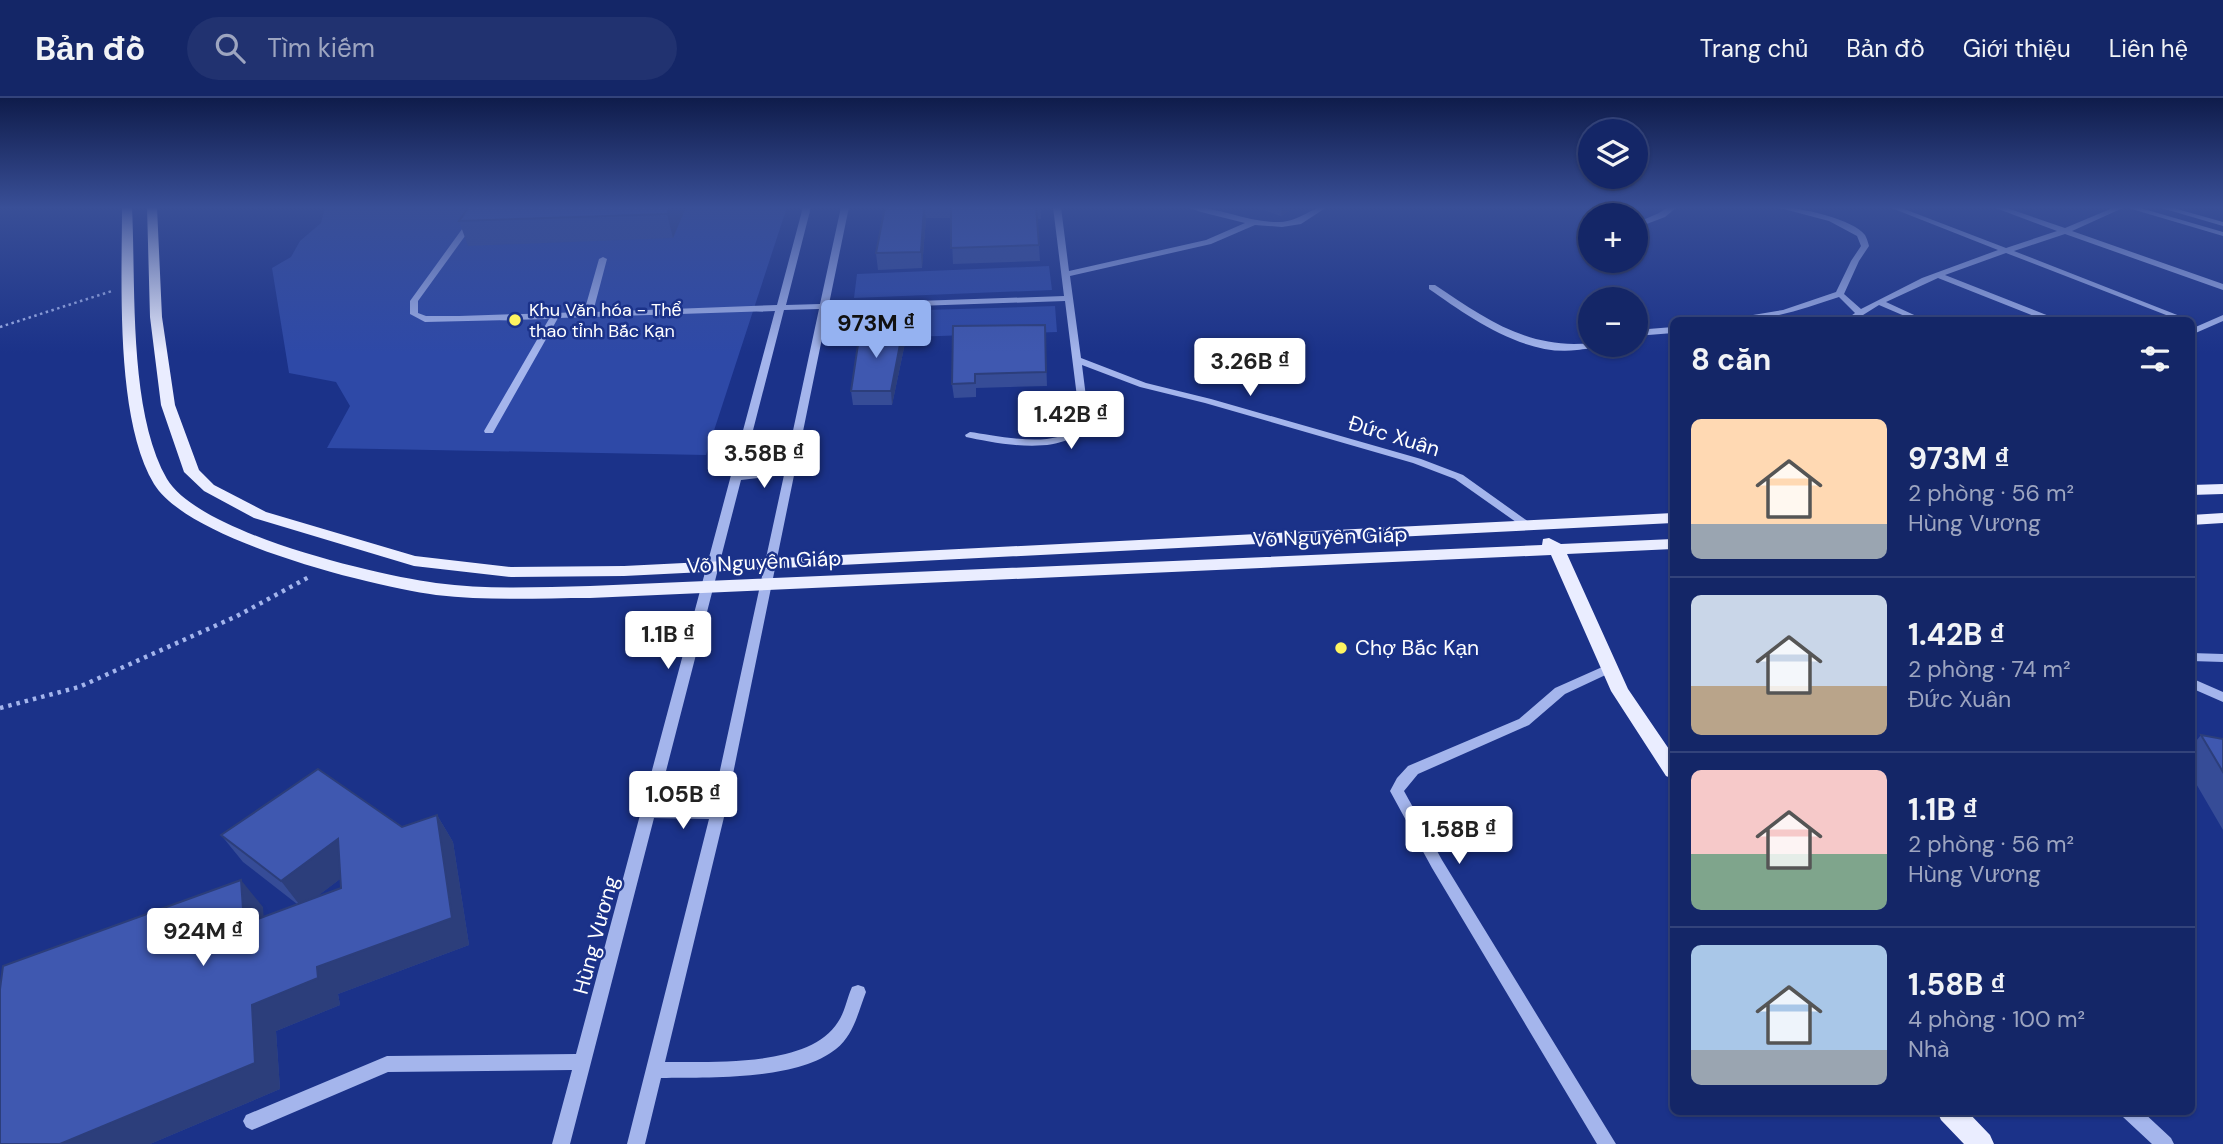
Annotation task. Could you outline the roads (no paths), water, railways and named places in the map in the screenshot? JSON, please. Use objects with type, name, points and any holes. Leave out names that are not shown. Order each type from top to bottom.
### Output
[{"type":"main road","name":"Võ Nguyên Giáp","points":[[128,256],[130,326],[140,421],[161,483],[188,509],[254,540],[331,566],[437,589],[590,592],[1670,544]]},
{"type":"main road","name":"Võ Nguyên Giáp","points":[[154,256],[156,317],[169,405],[192,472],[209,488],[260,515],[414,561],[467,569],[548,573],[769,565],[1670,518]]},
{"type":"main road","points":[[2195,490],[2223,489]]},
{"type":"main road","points":[[2195,520],[2223,518]]},
{"type":"main road","points":[[1527,525],[1556,548],[1620,691],[1670,766]]},
{"type":"main road","points":[[1954,1115],[1980,1144]]},
{"type":"street","points":[[447,256],[414,301],[414,314],[425,319],[1069,298]]},
{"type":"street","name":"Hùng Vương","points":[[561,1144],[794,256]]},
{"type":"street","points":[[636,1144],[718,813],[834,256]]},
{"type":"street","points":[[970,435],[1030,444],[1049,443],[1073,433],[1082,424],[1083,408],[1064,256]]},
{"type":"street","points":[[1066,274],[1151,256]]},
{"type":"street","points":[[1758,317],[1785,312],[1840,294],[1858,256]]},
{"type":"street","points":[[1854,317],[1879,302],[1939,275],[1993,256]]},
{"type":"street","points":[[2019,256],[2178,317]]},
{"type":"street","points":[[2134,256],[2223,287]]},
{"type":"street","points":[[588,315],[603,259]]},
{"type":"street","points":[[1939,275],[2044,317]]},
{"type":"street","points":[[1432,287],[1463,309],[1523,339],[1564,346],[1578,346]]},
{"type":"street","points":[[1840,294],[1860,313]]},
{"type":"street","points":[[1879,302],[1914,317]]},
{"type":"street","points":[[489,431],[555,316]]},
{"type":"street","points":[[2195,330],[2223,318]]},
{"type":"street","points":[[2195,324],[2203,327]]},
{"type":"street","points":[[1648,332],[1670,330]]},
{"type":"street","name":"Đức Xuân","points":[[1076,360],[1143,385],[1417,461],[1459,477],[1527,525]]},
{"type":"street","points":[[736,477],[789,471]]},
{"type":"street","points":[[2195,657],[2223,658]]},
{"type":"street","points":[[1607,1144],[1437,864],[1397,791],[1413,770],[1524,722],[1560,691],[1609,668]]},
{"type":"street","points":[[2195,685],[2223,698]]},
{"type":"street","points":[[648,813],[718,813]]},
{"type":"street","points":[[654,1070],[765,1065],[800,1060],[829,1044],[844,1029],[858,992]]},
{"type":"street","points":[[252,1121],[387,1064],[583,1062]]},
{"type":"street","points":[[2133,1115],[2165,1144]]},
{"type":"place","name":"Khu Văn hóa - Thể thao tỉnh Bắc Kạn","points":[[515,320]]},
{"type":"place","name":"Chợ Bắc Kạn","points":[[1341,648]]}]
